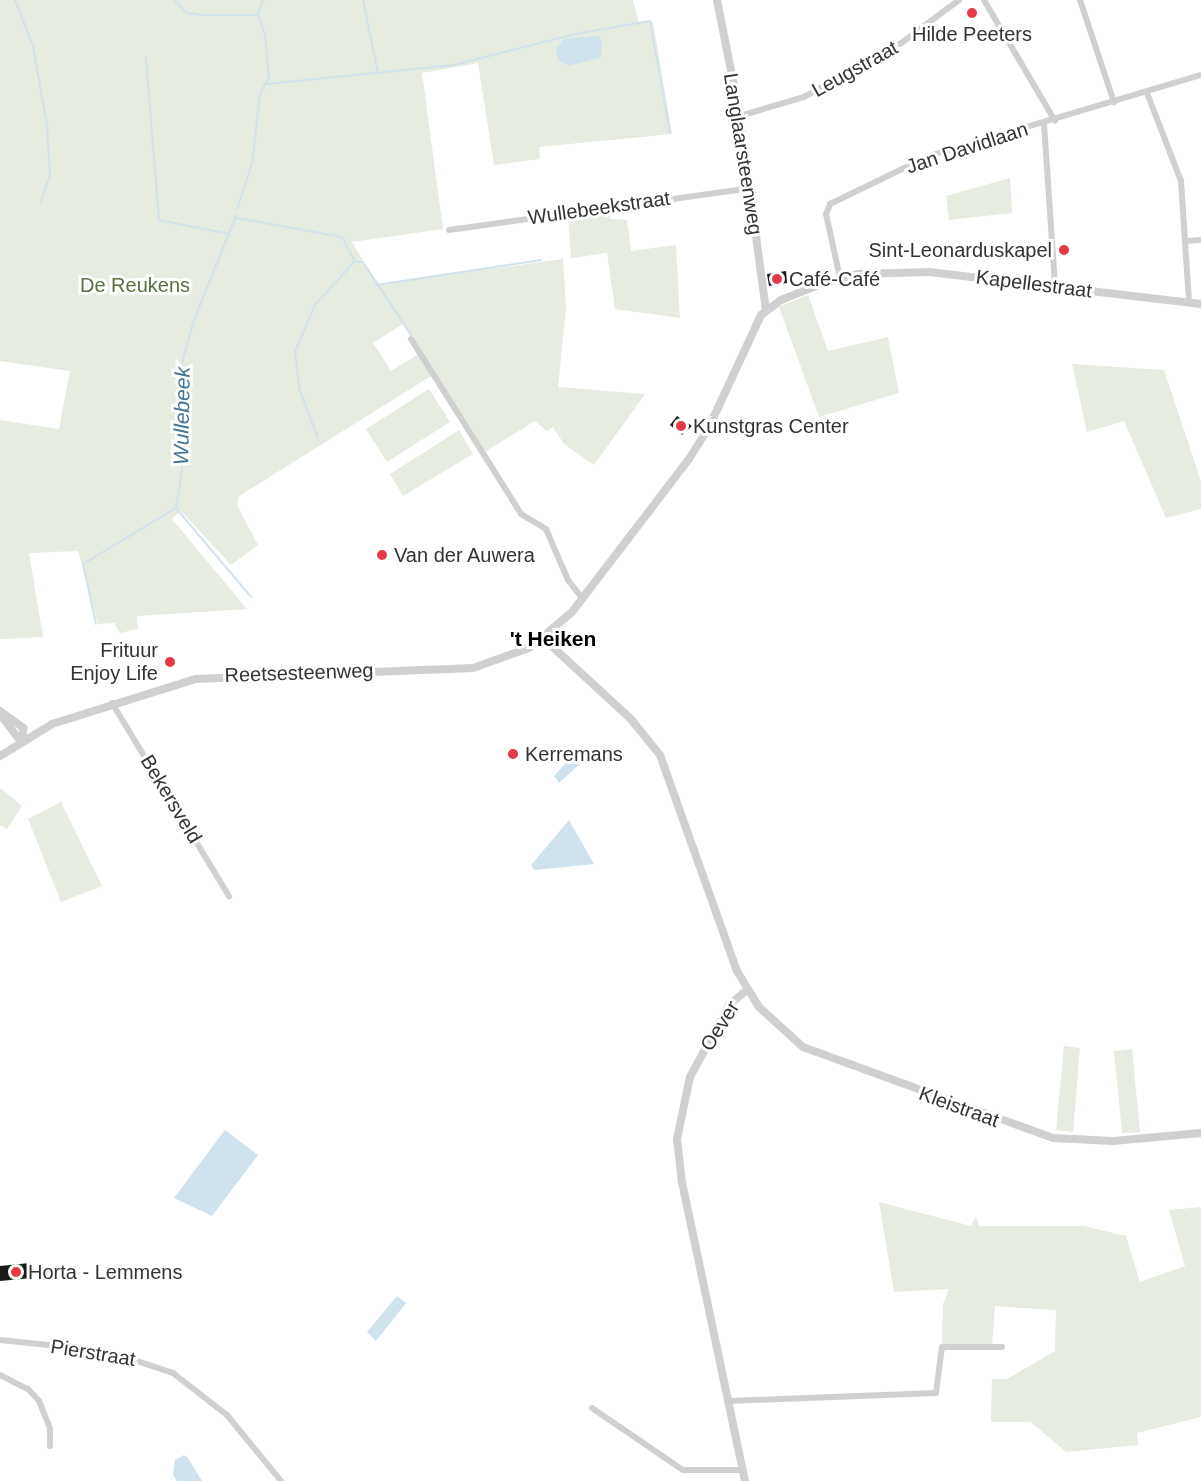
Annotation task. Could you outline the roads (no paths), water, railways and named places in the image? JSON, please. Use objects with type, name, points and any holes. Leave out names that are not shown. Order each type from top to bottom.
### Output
[{"type":"street","name":"Langlaarsteenweg","points":[[717,0],[740,116],[766,310]]},
{"type":"street","name":"Leugstraat","points":[[740,116],[804,97],[900,44],[959,0]]},
{"type":"street","points":[[984,0],[1055,121]]},
{"type":"street","points":[[1080,0],[1114,102]]},
{"type":"street","name":"Jan Davidlaan","points":[[840,278],[826,214],[830,204],[929,156],[1055,121],[1201,75]]},
{"type":"street","points":[[1147,93],[1181,181],[1189,303]]},
{"type":"street","points":[[1044,124],[1054,286]]},
{"type":"street","name":"Wullebeekstraat","points":[[449,230],[750,188]]},
{"type":"street","points":[[1185,241],[1201,240]]},
{"type":"street","name":"Kapellestraat","points":[[766,310],[840,278],[908,271],[1201,304]]},
{"type":"street","name":"Reetsesteenweg","points":[[0,756],[40,730],[112,703],[220,675],[473,668],[506,659],[544,639],[583,599],[689,459],[766,310]]},
{"type":"street","points":[[411,339],[522,514],[546,529],[568,580],[583,599]]},
{"type":"street","name":"Oever","points":[[544,639],[630,718],[660,755],[747,990],[729,1005],[690,1077],[677,1139],[682,1183],[745,1481]]},
{"type":"street","name":"Bekersveld","points":[[112,703],[229,896]]},
{"type":"street","points":[[0,712],[23,728],[40,730]]},
{"type":"street","points":[[0,712],[12,732],[22,740]]},
{"type":"street","points":[[22,740],[23,728]]},
{"type":"street","points":[[8,750],[12,732]]},
{"type":"street","name":"Kleistraat","points":[[747,990],[770,1019],[803,1047],[1021,1129],[1092,1141],[1201,1133]]},
{"type":"street","name":"Pierstraat","points":[[0,1340],[106,1351],[173,1373],[221,1409],[281,1481]]},
{"type":"street","points":[[728,1401],[936,1393],[942,1347],[1002,1347]]},
{"type":"street","points":[[0,1375],[28,1389],[39,1401],[50,1428],[50,1446]]},
{"type":"street","points":[[592,1408],[683,1470],[743,1470]]},
{"type":"water","points":[[597,36],[602,40],[601,57],[569,66],[558,60],[556,49],[564,39]]},
{"type":"water","points":[[574,754],[582,762],[559,783],[554,776]]},
{"type":"water","points":[[569,820],[594,864],[534,870],[531,865]]},
{"type":"water","points":[[225,1130],[258,1155],[212,1216],[174,1198]]},
{"type":"water","points":[[397,1296],[406,1303],[376,1341],[367,1332]]},
{"type":"water","points":[[184,1455],[202,1481],[177,1481],[173,1475],[175,1460]]},
{"type":"waterway","points":[[15,0],[33,46],[47,125],[50,175],[41,201]]},
{"type":"waterway","name":"Wullebeek","points":[[174,0],[187,13],[258,15],[265,34],[269,77],[260,95],[252,163],[237,210]]},
{"type":"waterway","points":[[258,14],[263,0]]},
{"type":"waterway","points":[[363,0],[378,73]]},
{"type":"waterway","points":[[267,84],[454,65],[575,34],[650,21],[670,132]]},
{"type":"waterway","points":[[146,58],[159,220],[230,234]]},
{"type":"waterway","name":"Wullebeek","points":[[236,216],[194,320],[180,370],[182,471],[176,508],[251,597]]},
{"type":"waterway","points":[[237,218],[342,237],[355,261],[315,305],[295,352],[300,391],[318,438]]},
{"type":"waterway","points":[[376,285],[541,260]]},
{"type":"waterway","points":[[357,262],[363,262],[411,335]]},
{"type":"waterway","points":[[96,624],[83,564],[176,508]]},
{"type":"place","name":"Hilde Peeters","points":[[972,13]]},
{"type":"place","name":"Sint-Leonarduskapel","points":[[1064,250]]},
{"type":"place","name":"Café-Café","points":[[777,279]]},
{"type":"place","name":"Kunstgras Center","points":[[681,426]]},
{"type":"place","name":"Van der Auwera","points":[[382,555]]},
{"type":"place","name":"Frituur Enjoy Life","points":[[170,662]]},
{"type":"place","name":"Kerremans","points":[[513,754]]},
{"type":"place","name":"Horta - Lemmens","points":[[16,1272]]},
{"type":"district","name":"'t Heiken","points":[[553,639]]},
{"type":"park label","name":"De Reukens","points":[[135,285]]}]
